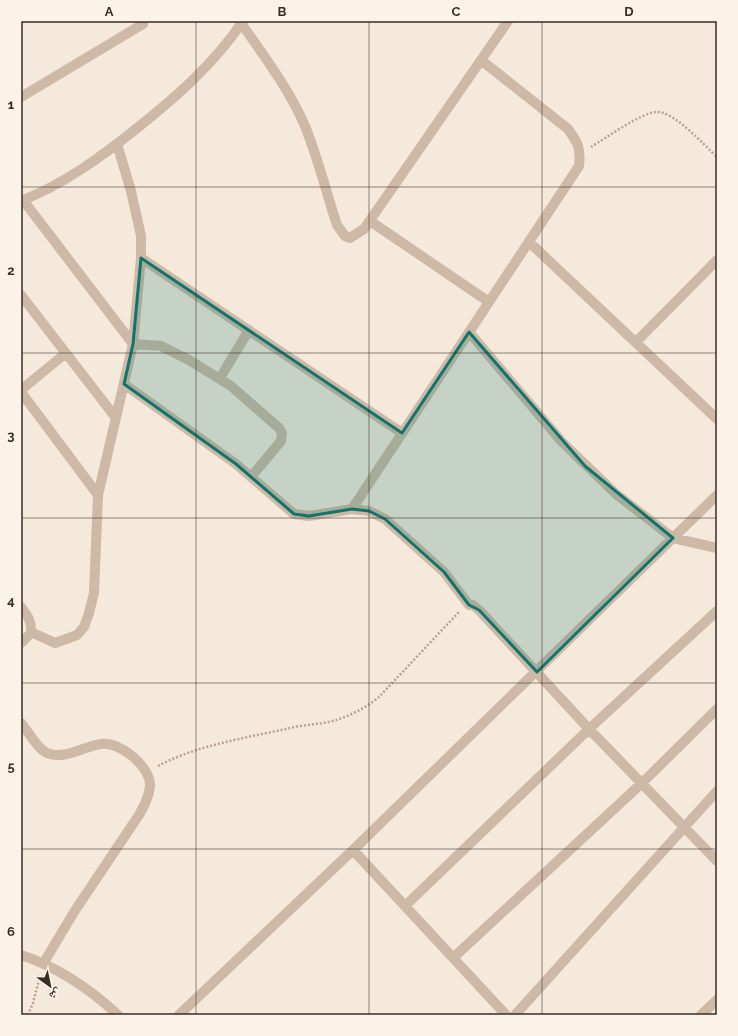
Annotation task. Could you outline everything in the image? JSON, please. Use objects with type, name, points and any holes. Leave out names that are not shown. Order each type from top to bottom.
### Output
[{"type":"street","points":[[252,477],[281,441],[282,433],[279,428],[220,378],[161,346],[133,344],[22,201],[63,182],[117,144],[174,99],[200,73],[242,22],[280,78],[296,106],[305,127],[341,232],[350,238],[354,237],[364,229],[370,221],[508,21]]},
{"type":"street","points":[[21,97],[143,24]]},
{"type":"street","points":[[352,509],[579,166],[581,152],[578,143],[568,129],[481,60]]},
{"type":"street","points":[[31,632],[56,643],[77,635],[84,627],[90,613],[94,593],[98,495],[133,344],[141,258],[141,236],[131,191],[117,144]]},
{"type":"street","points":[[370,221],[489,302]]},
{"type":"street","points":[[529,242],[717,419]]},
{"type":"street","points":[[141,258],[402,434]]},
{"type":"street","points":[[636,342],[717,260]]},
{"type":"street","points":[[21,295],[116,418]]},
{"type":"street","points":[[220,378],[249,330]]},
{"type":"street","points":[[470,332],[562,442],[616,494],[673,538],[717,548]]},
{"type":"street","points":[[66,353],[21,391],[98,495]]},
{"type":"street","points":[[124,384],[204,440],[252,477],[294,514],[301,516],[352,509],[369,511],[385,519],[444,572],[469,605],[479,610],[590,729],[717,861]]},
{"type":"street","points":[[179,1015],[353,850],[503,702],[537,672],[717,495]]},
{"type":"street","points":[[21,607],[30,621],[31,632],[21,643]]},
{"type":"street","points":[[405,906],[590,729],[717,611]]},
{"type":"street","points":[[453,958],[642,783],[717,709]]},
{"type":"street","points":[[21,723],[44,752],[52,755],[63,754],[102,744],[118,747],[134,758],[147,772],[150,785],[147,800],[139,815],[74,912],[43,964]]},
{"type":"street","points":[[515,1015],[717,791]]},
{"type":"street","points":[[353,850],[506,1015]]},
{"type":"street","points":[[21,955],[70,976],[103,1001],[118,1015]]},
{"type":"street","points":[[701,1015],[717,1000]]},
{"type":"path","points":[[581,152],[642,117],[656,112],[673,117],[717,157]]},
{"type":"path","points":[[147,772],[172,758],[206,747],[291,727],[323,723],[339,719],[367,707],[378,698],[450,619],[469,605]]},
{"type":"path","points":[[28,1015],[34,1003],[43,964]]},
{"type":"highlighted area","points":[[141,258],[402,433],[469,332],[585,466],[673,538],[537,672],[479,610],[469,605],[444,572],[385,519],[369,511],[352,509],[309,516],[294,514],[236,464],[124,384],[133,344]]}]
